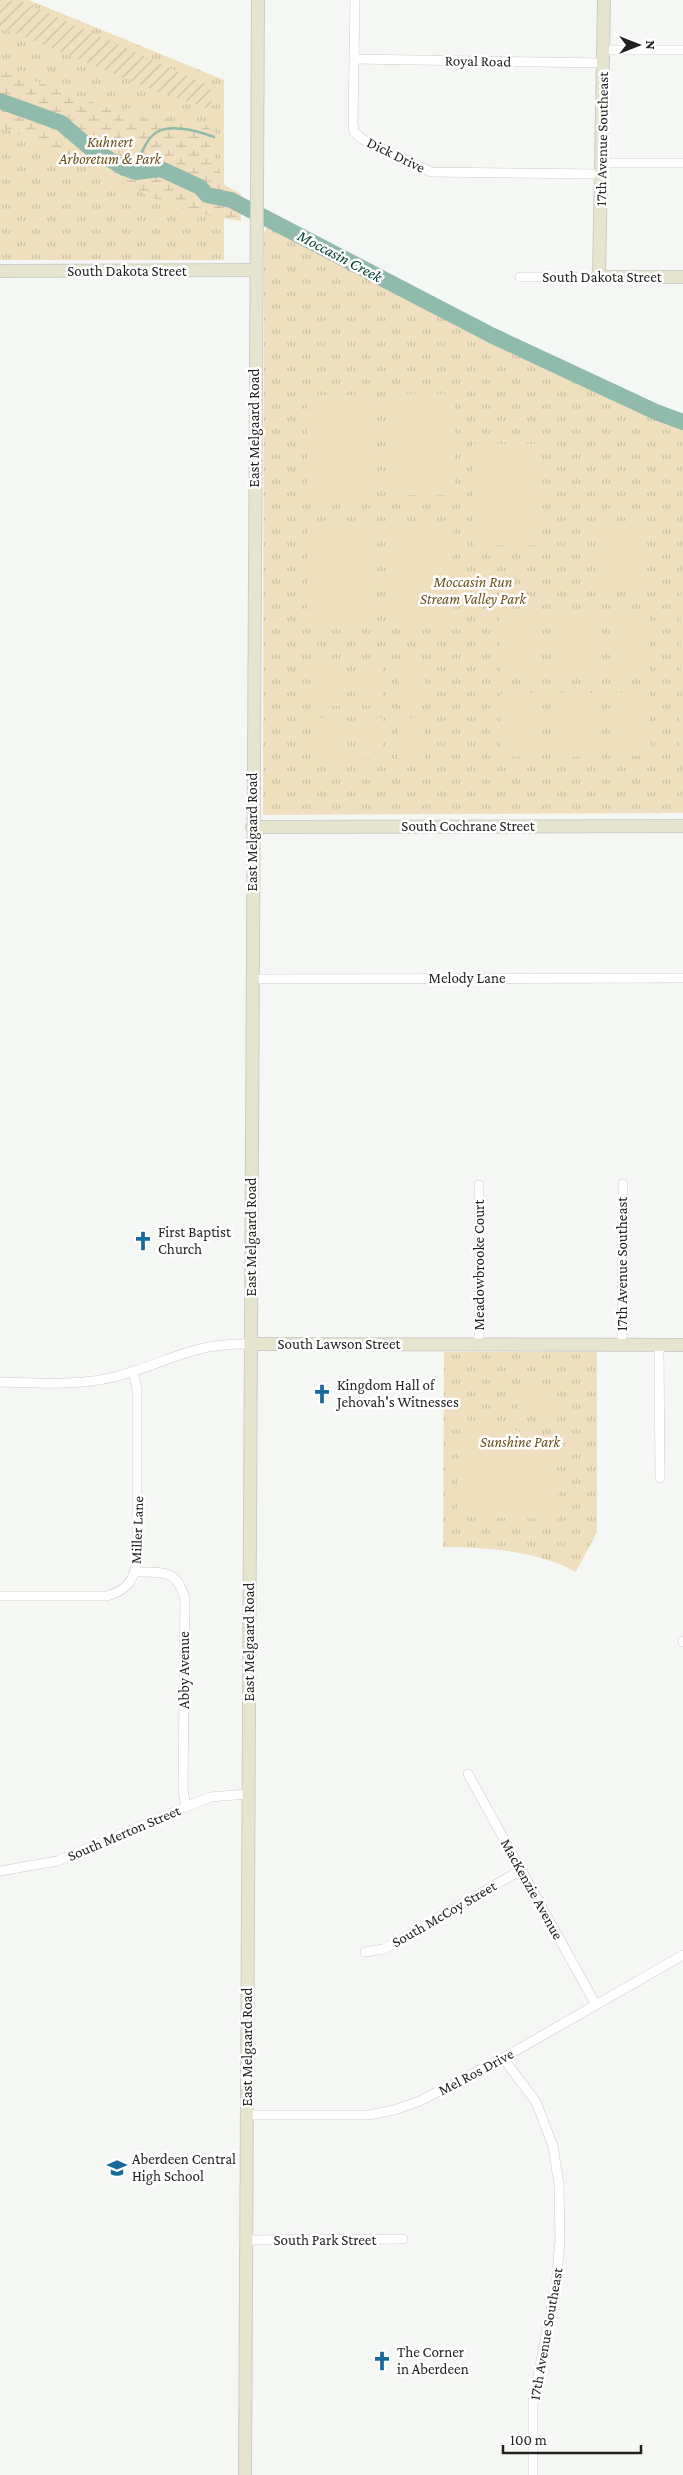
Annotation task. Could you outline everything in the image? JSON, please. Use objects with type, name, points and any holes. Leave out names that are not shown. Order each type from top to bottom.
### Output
[{"type":"main road","name":"East Melgaard Road","points":[[245,2475],[255,235],[258,0]]},
{"type":"main road","name":"17th Avenue Southeast","points":[[600,277],[604,0]]},
{"type":"main road","name":"South Dakota Street","points":[[0,271],[255,270]]},
{"type":"main road","name":"South Dakota Street","points":[[600,277],[683,276]]},
{"type":"main road","name":"South Cochrane Street","points":[[252,827],[683,826]]},
{"type":"main road","name":"South Lawson Street","points":[[250,1344],[683,1345]]},
{"type":"street","name":"Dick Drive","points":[[355,0],[354,132],[362,139],[431,172],[601,168],[683,163]]},
{"type":"street","name":"Royal Road","points":[[354,58],[603,57],[683,50]]},
{"type":"street","name":"South Dakota Street","points":[[520,277],[600,277]]},
{"type":"street","name":"Melody Lane","points":[[252,979],[683,978]]},
{"type":"street","name":"17th Avenue Southeast","points":[[622,1184],[622,1344]]},
{"type":"street","name":"Meadowbrooke Court","points":[[479,1185],[479,1345]]},
{"type":"street","name":"South Lawson Street","points":[[0,1382],[94,1381],[133,1372],[184,1352],[207,1346],[250,1344]]},
{"type":"street","points":[[659,1345],[660,1478]]},
{"type":"street","name":"Miller Lane","points":[[0,1596],[107,1596],[121,1592],[127,1587],[136,1572],[138,1390],[133,1372]]},
{"type":"street","name":"Abby Avenue","points":[[136,1572],[167,1573],[174,1576],[182,1588],[185,1599],[183,1790],[186,1807]]},
{"type":"street","name":"MacKenzie Avenue","points":[[468,1774],[596,2005]]},
{"type":"street","name":"South Merton Street","points":[[0,1871],[57,1861],[210,1797],[248,1794]]},
{"type":"street","name":"South McCoy Street","points":[[365,1952],[384,1949],[520,1870]]},
{"type":"street","name":"Mel Ros Drive","points":[[247,2115],[354,2116],[394,2110],[420,2101],[503,2058],[683,1954]]},
{"type":"street","name":"17th Avenue Southeast","points":[[503,2058],[536,2102],[552,2146],[559,2184],[560,2240],[556,2286],[533,2401],[533,2475]]},
{"type":"street","name":"South Park Street","points":[[246,2240],[403,2239]]},
{"type":"green space","name":"Kuhnert Arboretum & Park","points":[[0,0],[29,0],[224,80],[224,260],[0,260]]},
{"type":"green space","points":[[0,0],[23,2],[210,86],[212,110],[156,91],[0,27]]},
{"type":"green space","points":[[0,68],[132,117],[204,123],[215,133],[214,139],[208,141],[225,185],[241,194],[241,221],[209,216],[150,197],[95,168],[0,126]]},
{"type":"green space","name":"Moccasin Run Stream Valley Park","points":[[270,218],[493,336],[656,412],[683,422],[683,813],[263,815],[264,234]]},
{"type":"green space","points":[[391,394],[454,394],[454,495],[391,495]]},
{"type":"green space","points":[[307,395],[370,395],[370,496],[307,496]]},
{"type":"green space","points":[[472,444],[535,444],[535,545],[472,545]]},
{"type":"green space","points":[[307,526],[370,526],[370,627],[307,627]]},
{"type":"green space","points":[[390,526],[453,526],[453,627],[391,627]]},
{"type":"green space","points":[[601,528],[640,528],[640,592],[601,592]]},
{"type":"green space","points":[[681,578],[683,578],[683,630],[681,630]]},
{"type":"green space","points":[[556,609],[595,609],[595,673],[556,673]]},
{"type":"green space","points":[[610,609],[649,609],[650,673],[610,673]]},
{"type":"green space","points":[[500,610],[539,610],[539,673],[501,673]]},
{"type":"green space","points":[[681,642],[683,642],[683,694],[681,694]]},
{"type":"green space","points":[[314,665],[340,665],[341,706],[314,706]]},
{"type":"green space","points":[[357,665],[383,665],[383,705],[357,705]]},
{"type":"green space","points":[[399,665],[425,665],[425,706],[399,706]]},
{"type":"green space","points":[[649,692],[649,756],[610,756],[610,693]]},
{"type":"green space","points":[[501,693],[540,693],[540,756],[501,757]]},
{"type":"green space","points":[[557,693],[596,693],[596,756],[557,757]]},
{"type":"green space","points":[[680,706],[683,706],[683,757],[679,757]]},
{"type":"green space","points":[[315,718],[341,718],[341,759],[315,759]]},
{"type":"green space","points":[[357,718],[383,718],[383,758],[357,758]]},
{"type":"green space","points":[[398,718],[425,718],[425,758],[398,758]]},
{"type":"green space","name":"Sunshine Park","points":[[444,1352],[597,1352],[597,1532],[576,1572],[545,1559],[528,1555],[494,1549],[443,1547]]},
{"type":"green space","points":[[517,1390],[555,1390],[555,1415],[517,1415]]},
{"type":"green space","points":[[461,1419],[499,1426],[527,1434],[539,1440],[548,1448],[554,1457],[558,1472],[558,1519],[466,1517],[457,1509]]},
{"type":"waterway","name":"Moccasin Creek","points":[[0,101],[61,123],[89,147],[124,168],[136,172],[161,169],[200,187],[207,195],[231,200],[493,336],[656,412],[683,422]]},
{"type":"waterway","points":[[124,168],[134,163],[151,137],[164,129],[181,129],[214,137]]},
{"type":"place","name":"First Baptist Church","points":[[143,1241]]},
{"type":"place","name":"Kingdom Hall of Jehovah's Witnesses","points":[[322,1394]]},
{"type":"place","name":"Aberdeen Central High School","points":[[117,2168]]},
{"type":"place","name":"The Corner in Aberdeen","points":[[382,2361]]}]
